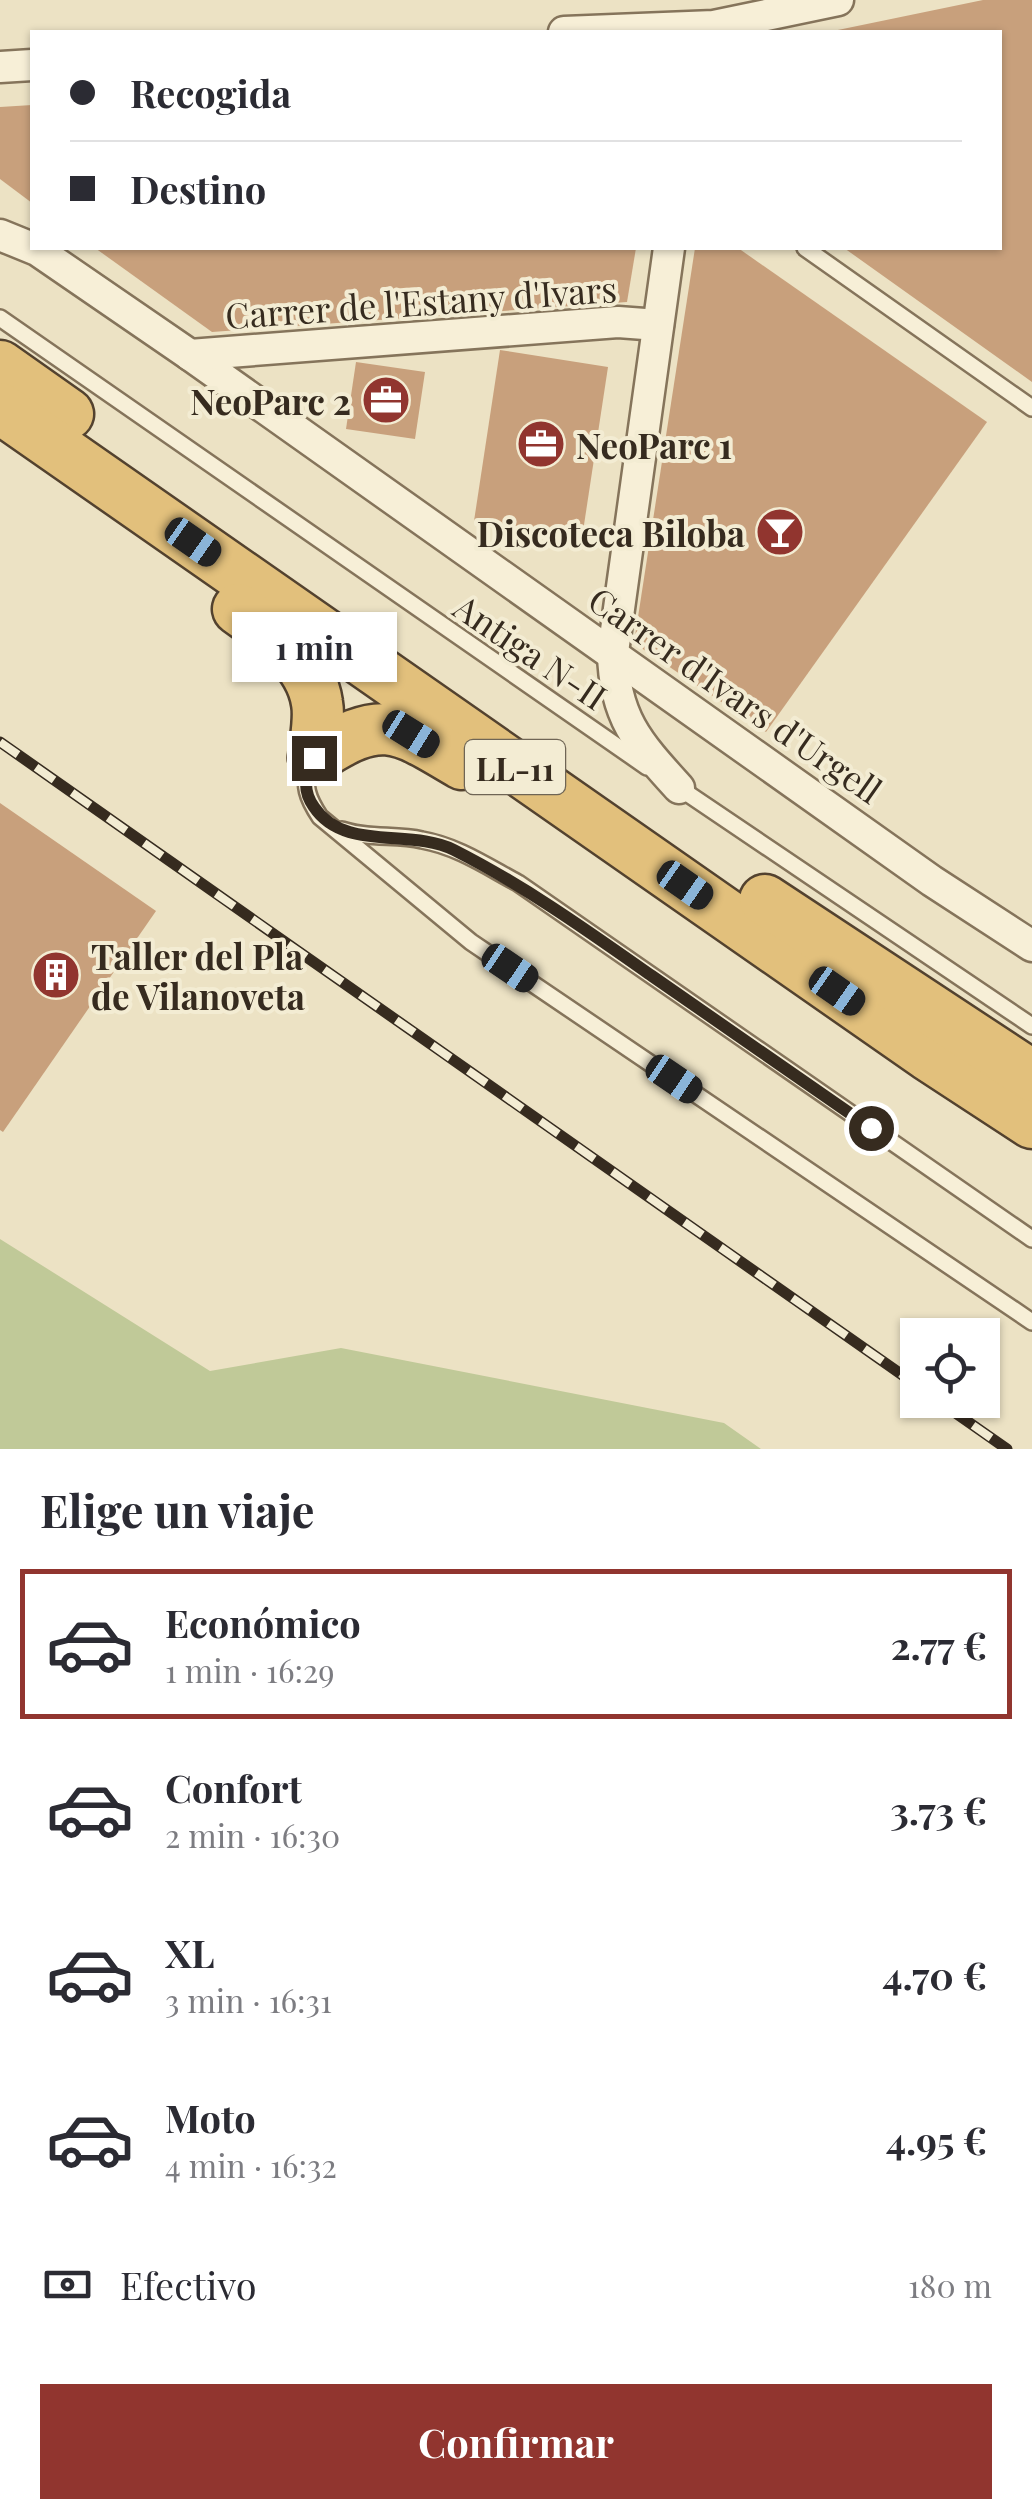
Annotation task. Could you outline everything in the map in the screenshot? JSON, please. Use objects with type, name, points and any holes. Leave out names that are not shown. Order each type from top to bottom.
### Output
[{"type":"highway","name":"LL-11","points":[[0,366],[707,862],[1032,1076]]},
{"type":"highway","name":"LL-11","points":[[0,408],[928,1055],[1032,1122]]},
{"type":"highway","points":[[131,499],[180,566],[277,637],[293,656],[317,701],[314,758]]},
{"type":"highway","points":[[314,758],[354,733],[370,728],[400,731],[540,812],[594,822]]},
{"type":"street","points":[[584,30],[838,0]]},
{"type":"street","points":[[0,67],[30,65]]},
{"type":"street","name":"Carrer d'Ivars d'Urgell","points":[[0,235],[30,247]]},
{"type":"street","name":"Carrer d'Ivars d'Urgell","points":[[37,250],[613,652],[932,881],[1032,946]]},
{"type":"street","points":[[670,250],[613,652],[620,710],[633,735],[679,788]]},
{"type":"street","name":"Carrer de l'Estany d'Ivars","points":[[190,355],[618,322],[658,325]]},
{"type":"lane","points":[[807,250],[1032,408]]},
{"type":"lane","name":"Antiga N-II","points":[[0,318],[679,788],[1032,1026]]},
{"type":"lane","points":[[314,758],[305,786],[320,817],[471,942],[1032,1322]]},
{"type":"lane","points":[[334,828],[361,835],[400,836],[437,843],[518,883],[1032,1239]]},
{"type":"green space","points":[[0,1239],[210,1371],[341,1348],[724,1423],[761,1449],[0,1449]]},
{"type":"building","points":[[983,0],[1032,0],[1032,382],[847,250],[1002,250],[1002,30],[838,30]]},
{"type":"building","points":[[30,105],[30,202],[0,179],[0,107]]},
{"type":"building","points":[[98,250],[636,250],[627,302],[212,332]]},
{"type":"building","name":"Discoteca Biloba","points":[[695,250],[741,250],[987,422],[766,732],[634,643]]},
{"type":"building","name":"NeoParc 1","points":[[500,350],[608,367],[582,538],[474,521]]},
{"type":"building","name":"NeoParc 2","points":[[356,362],[425,372],[415,439],[346,429]]},
{"type":"building","name":"Taller del Pla de Vilanoveta","points":[[0,803],[156,911],[3,1132],[0,1130]]},
{"type":"railway","points":[[0,742],[900,1373]]},
{"type":"railway","points":[[963,1418],[1007,1449]]},
{"type":"place","name":"NeoParc 2","points":[[386,400]]},
{"type":"place","name":"NeoParc 1","points":[[541,444]]},
{"type":"place","name":"Discoteca Biloba","points":[[780,532]]},
{"type":"place","name":"Taller del Pla de Vilanoveta","points":[[56,975]]},
{"type":"route","points":[[314,758],[305,786],[320,817],[334,828],[361,835],[425,840],[448,847],[518,883],[871,1128]]}]
